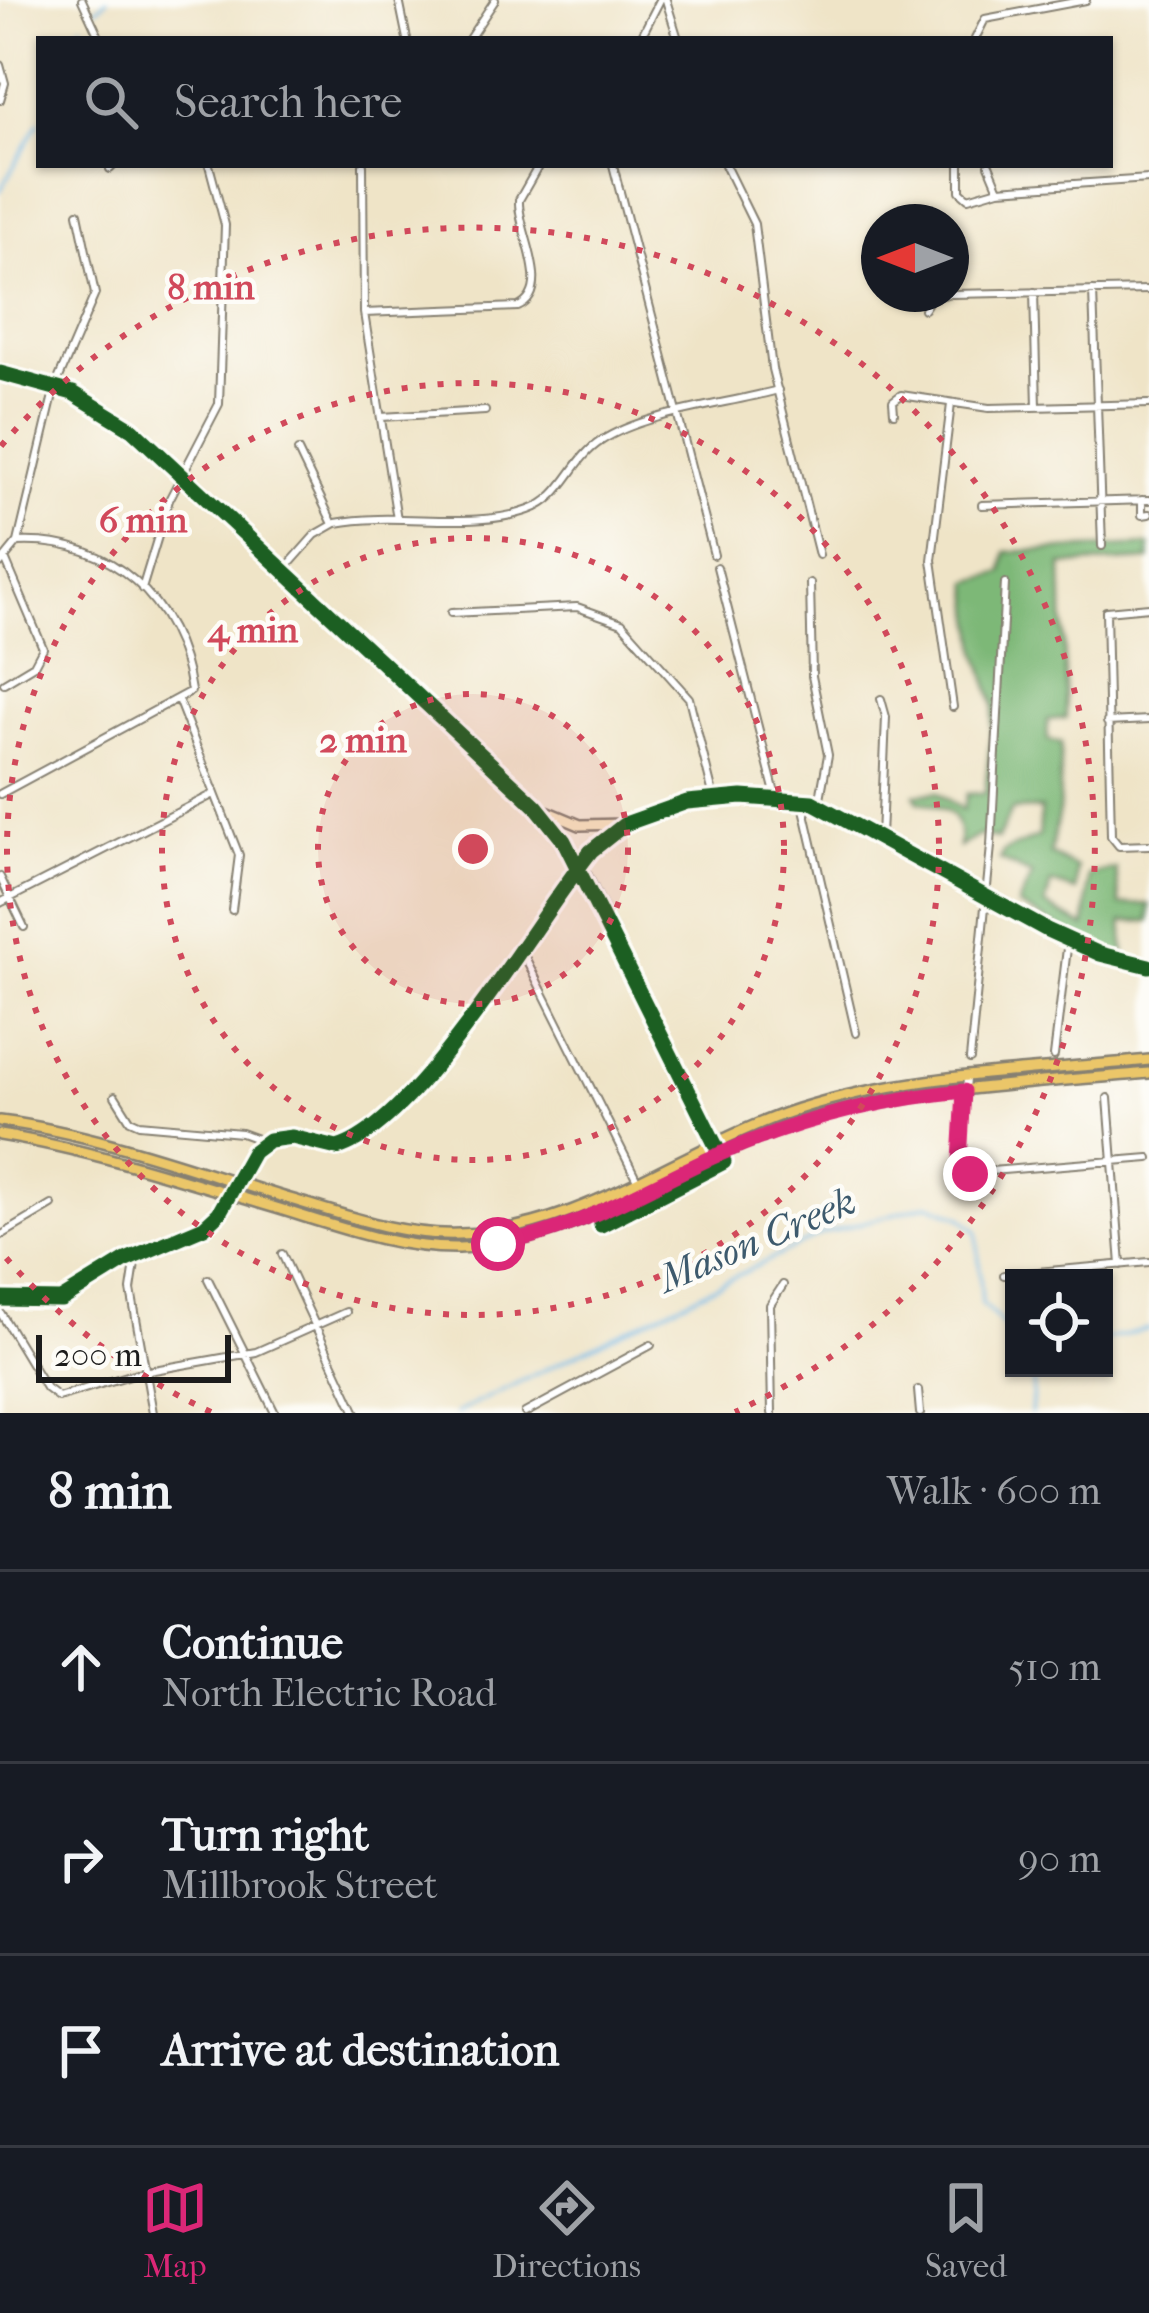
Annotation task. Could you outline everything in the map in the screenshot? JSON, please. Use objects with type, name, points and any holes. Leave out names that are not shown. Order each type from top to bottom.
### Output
[{"type":"main road","points":[[0,1121],[82,1137],[380,1226],[462,1234],[550,1219],[716,1142],[840,1097],[967,1078],[1149,1060]]},
{"type":"main road","points":[[0,1135],[228,1193],[385,1240],[454,1248],[539,1236],[721,1154],[854,1108],[964,1091],[1149,1073]]},
{"type":"street","points":[[82,0],[99,36]]},
{"type":"street","points":[[399,0],[406,36]]},
{"type":"street","points":[[471,36],[495,0]]},
{"type":"street","points":[[642,36],[663,0]]},
{"type":"street","points":[[663,0],[677,36]]},
{"type":"street","points":[[976,36],[985,19],[1086,0]]},
{"type":"street","points":[[0,65],[5,83],[0,100]]},
{"type":"street","points":[[142,589],[150,578],[166,509],[214,424],[220,393],[225,225],[209,168]]},
{"type":"street","points":[[363,168],[364,313],[397,519]]},
{"type":"street","points":[[364,313],[518,307],[529,302],[536,287],[519,200],[537,168]]},
{"type":"street","points":[[615,168],[714,555]]},
{"type":"street","points":[[726,168],[754,224],[778,390],[819,555]]},
{"type":"street","points":[[960,168],[964,196],[999,189],[1149,179]]},
{"type":"street","points":[[990,168],[999,189]]},
{"type":"street","points":[[4,683],[34,665],[44,648],[3,562],[19,542],[55,387],[95,294],[78,213]]},
{"type":"street","points":[[969,294],[1149,290]]},
{"type":"street","points":[[1093,291],[1102,546]]},
{"type":"street","points":[[1034,292],[1037,407]]},
{"type":"street","points":[[0,373],[55,387],[118,418],[536,806],[580,865],[716,1142],[723,1166],[602,1225]]},
{"type":"street","points":[[284,570],[333,524],[535,508],[560,490],[601,441],[778,390]]},
{"type":"street","points":[[894,413],[893,400],[901,395],[951,404],[1149,404]]},
{"type":"street","points":[[951,404],[932,560],[953,707]]},
{"type":"street","points":[[381,417],[485,411]]},
{"type":"street","points":[[298,451],[333,524]]},
{"type":"street","points":[[982,505],[1146,500],[1142,515],[1149,514]]},
{"type":"street","points":[[0,794],[191,691],[181,642],[142,589],[86,548],[19,542]]},
{"type":"street","points":[[717,567],[776,797]]},
{"type":"street","points":[[810,583],[812,676],[828,754],[819,804]]},
{"type":"street","points":[[970,1059],[986,899],[1005,583]]},
{"type":"street","points":[[451,614],[577,607],[622,623],[689,698],[714,798]]},
{"type":"street","points":[[1149,608],[1109,609],[1107,722],[1113,842],[1149,845]]},
{"type":"street","points":[[881,699],[886,717],[881,837]]},
{"type":"street","points":[[178,702],[239,855],[232,910]]},
{"type":"street","points":[[1107,722],[1149,720]]},
{"type":"street","points":[[0,903],[214,794]]},
{"type":"street","points":[[0,1299],[61,1300],[136,1255],[204,1228],[264,1142],[284,1136],[337,1148],[379,1126],[420,1086],[580,865],[625,824],[652,812],[714,798],[776,797],[819,804],[1068,940],[1149,966]]},
{"type":"street","points":[[802,800],[856,1033]]},
{"type":"street","points":[[536,806],[580,825],[625,824]]},
{"type":"street","points":[[0,878],[24,927]]},
{"type":"street","points":[[1054,1056],[1068,940]]},
{"type":"street","points":[[520,947],[637,1180]]},
{"type":"street","points":[[967,1078],[963,1170],[1010,1172],[1149,1158]]},
{"type":"street","points":[[116,1096],[130,1120],[139,1124],[248,1134],[264,1142]]},
{"type":"street","points":[[1108,1098],[1121,1264]]},
{"type":"street","points":[[641,1192],[647,1204]]},
{"type":"street","points":[[0,1236],[52,1205]]},
{"type":"street","points":[[282,1254],[356,1413]]},
{"type":"street","points":[[136,1255],[131,1290],[153,1413]]},
{"type":"street","points":[[1004,1275],[1149,1262]]},
{"type":"street","points":[[208,1279],[274,1413]]},
{"type":"street","points":[[772,1413],[770,1305],[783,1285]]},
{"type":"street","points":[[0,1312],[53,1396],[65,1397],[145,1372],[247,1354],[346,1312]]},
{"type":"street","points":[[524,1413],[651,1345]]},
{"type":"street","points":[[918,1390],[920,1413]]},
{"type":"green space","points":[[1149,545],[1149,560],[1062,565],[1066,718],[1047,720],[1048,740],[1061,743],[1059,811],[1050,854],[1077,868],[1076,891],[1051,883],[1045,905],[1085,927],[1089,875],[1116,869],[1120,905],[1149,904],[1149,921],[1122,922],[1125,956],[1105,952],[1018,905],[1032,875],[1000,860],[1003,852],[1039,836],[1041,809],[1012,810],[998,839],[980,835],[959,847],[958,827],[951,814],[918,801],[915,794],[937,792],[963,810],[967,794],[985,793],[994,705],[978,652],[970,582],[1003,572],[1006,552]]},
{"type":"waterway","points":[[96,9],[107,0]]},
{"type":"waterway","points":[[78,36],[82,25]]},
{"type":"waterway","points":[[0,191],[36,127]]},
{"type":"waterway","name":"Mason Creek","points":[[456,1413],[822,1234],[929,1204],[961,1217],[977,1231],[982,1304],[1005,1326]]},
{"type":"waterway","name":"Mason Creek","points":[[1113,1338],[1149,1329]]},
{"type":"waterway","points":[[1031,1413],[1034,1377]]},
{"type":"cycle path","points":[[0,373],[73,393],[132,429],[536,806],[564,841],[724,1162],[601,1225]]},
{"type":"cycle path","points":[[0,1299],[61,1300],[126,1260],[204,1227],[219,1213],[253,1152],[269,1140],[292,1137],[337,1148],[369,1132],[402,1102],[473,1018],[591,851],[625,824],[687,802],[742,797],[812,802],[1047,930],[1100,954],[1149,966]]},
{"type":"route","points":[[498,1244],[565,1228],[761,1136],[817,1117],[913,1096],[964,1091],[960,1161],[970,1174]]}]
